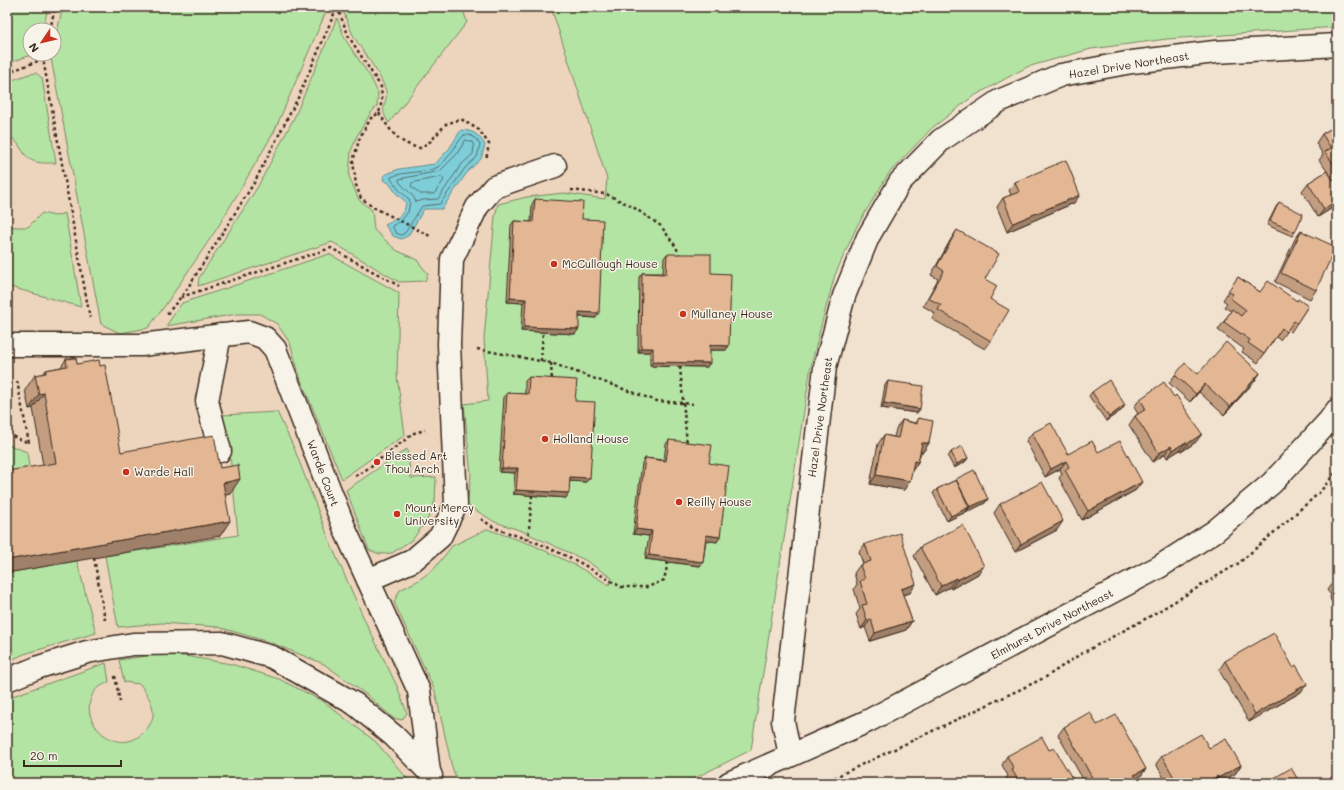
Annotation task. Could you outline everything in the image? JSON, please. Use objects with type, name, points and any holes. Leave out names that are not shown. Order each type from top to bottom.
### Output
[{"type":"street","name":"Hazel Drive Northeast","points":[[790,755],[783,721],[825,367],[844,296],[868,237],[900,182],[941,140],[999,101],[1061,75],[1132,62],[1215,52],[1337,45]]},
{"type":"street","points":[[368,580],[412,561],[440,537],[456,504],[449,344],[452,259],[477,207],[494,187],[555,166]]},
{"type":"street","name":"Warde Court","points":[[7,345],[141,345],[249,332],[265,338],[275,349],[346,532],[419,691],[432,777]]},
{"type":"street","points":[[220,335],[207,401],[220,452]]},
{"type":"street","name":"Elmhurst Drive Northeast","points":[[728,783],[868,721],[1159,567],[1215,531],[1272,483],[1329,421],[1337,410]]},
{"type":"street","points":[[7,680],[39,667],[87,652],[133,644],[222,644],[272,657],[355,704],[394,736],[432,777]]},
{"type":"path","points":[[52,22],[55,7]]},
{"type":"path","points":[[337,7],[349,37],[381,87],[382,100],[379,112],[371,118],[360,137],[353,161],[356,185],[361,198],[373,207],[435,239]]},
{"type":"path","points":[[141,345],[185,292],[254,183],[299,96],[337,7]]},
{"type":"path","points":[[7,73],[35,62]]},
{"type":"path","points":[[44,62],[95,345]]},
{"type":"path","points":[[379,112],[391,132],[408,146],[420,148],[431,141],[446,124],[461,119],[479,130],[489,144],[485,166]]},
{"type":"path","points":[[567,189],[606,194],[633,207],[661,226],[682,258]]},
{"type":"path","points":[[181,297],[331,248],[399,286]]},
{"type":"path","points":[[541,361],[543,332]]},
{"type":"path","points":[[449,344],[551,363],[657,401],[693,404]]},
{"type":"path","points":[[551,363],[552,383]]},
{"type":"path","points":[[680,367],[687,447]]},
{"type":"path","points":[[7,434],[29,443],[17,381]]},
{"type":"path","points":[[330,490],[367,469],[414,433],[452,422]]},
{"type":"path","points":[[824,783],[1046,677],[1079,655],[1147,618],[1239,563],[1319,493],[1337,471]]},
{"type":"path","points":[[528,540],[532,495]]},
{"type":"path","points":[[456,504],[495,528],[528,540],[579,562],[621,587],[648,587],[664,580],[668,562]]},
{"type":"shaded area","name":"Mount Mercy University","points":[[7,7],[1337,7],[1337,27],[1167,39],[1091,49],[1027,67],[972,97],[932,128],[889,173],[857,226],[835,275],[811,366],[751,750],[685,783],[7,783]]},
{"type":"green space","points":[[7,7],[48,7],[45,22],[22,22],[22,58],[7,64]]},
{"type":"green space","points":[[63,7],[328,7],[274,132],[218,227],[148,328],[120,333],[101,324],[52,62],[62,62],[62,22],[59,22]]},
{"type":"green space","points":[[343,7],[462,7],[467,22],[389,123],[384,113],[386,91],[383,83],[353,35],[342,9]]},
{"type":"green space","points":[[551,7],[1337,7],[1337,27],[1167,39],[1091,49],[1027,67],[972,97],[932,128],[889,173],[857,226],[835,275],[811,366],[751,750],[685,783],[458,783],[452,767],[435,691],[394,602],[400,590],[419,580],[434,569],[452,546],[487,529],[533,545],[575,565],[609,585],[612,578],[585,560],[522,531],[495,522],[467,505],[471,475],[464,404],[488,401],[484,339],[495,216],[498,204],[527,197],[564,193],[605,199],[607,179]]},
{"type":"green space","points":[[337,18],[345,39],[371,78],[378,93],[377,106],[370,114],[357,136],[351,151],[349,176],[359,200],[372,210],[374,230],[396,250],[417,260],[428,274],[425,281],[399,282],[332,242],[198,286],[199,278],[257,188],[295,116]]},
{"type":"green space","points":[[36,73],[42,78],[56,163],[40,163],[31,160],[15,140],[7,135],[7,82]]},
{"type":"green space","points":[[42,213],[55,216],[65,213],[81,307],[7,286],[7,225],[15,227],[28,227]]},
{"type":"green space","points":[[329,254],[399,293],[397,376],[405,435],[342,479],[301,380],[290,343],[277,324],[260,314],[237,314],[166,326],[182,303]]},
{"type":"green space","points":[[277,412],[294,448],[332,547],[366,623],[397,686],[407,713],[402,720],[393,718],[367,695],[324,664],[269,642],[218,627],[161,623],[118,627],[105,556],[238,535],[230,455],[222,415]]},
{"type":"green space","points":[[7,444],[27,452],[31,481],[7,485]]},
{"type":"green space","points":[[407,449],[411,478],[436,477],[435,501],[428,518],[413,539],[392,553],[380,554],[369,550],[346,490]]},
{"type":"green space","points":[[77,561],[96,633],[24,654],[7,662],[7,573]]},
{"type":"green space","points":[[152,655],[185,656],[231,664],[279,679],[324,702],[376,742],[411,783],[7,783],[7,698],[106,663],[109,682],[95,690],[90,704],[90,715],[95,726],[104,735],[114,740],[126,741],[138,737],[149,726],[152,720],[153,710],[147,694],[140,684],[124,682],[119,660]]},
{"type":"water","points":[[461,130],[473,132],[483,141],[485,145],[481,159],[468,171],[442,209],[424,209],[408,236],[401,239],[393,236],[385,225],[396,219],[402,213],[406,202],[396,193],[389,183],[383,180],[384,175],[399,169],[435,164],[449,149]]},
{"type":"building","points":[[1337,125],[1337,169],[1325,152],[1331,148],[1322,134]]},
{"type":"building","points":[[1066,160],[1080,195],[1013,223],[1003,198],[1019,192],[1015,182]]},
{"type":"building","points":[[1327,171],[1333,180],[1337,177],[1337,200],[1324,209],[1308,183]]},
{"type":"building","name":"McCullough House","points":[[535,199],[583,202],[582,219],[603,220],[599,313],[579,312],[579,329],[524,327],[526,299],[510,298],[514,221],[533,222]]},
{"type":"building","points":[[1279,202],[1303,214],[1295,232],[1270,221]]},
{"type":"building","points":[[957,230],[999,254],[985,279],[997,286],[990,299],[1009,310],[991,341],[938,310],[941,305],[928,298],[944,271],[937,266]]},
{"type":"building","points":[[1301,231],[1336,247],[1316,290],[1281,273]]},
{"type":"building","name":"Mullaney House","points":[[667,254],[711,254],[711,273],[731,274],[729,346],[710,345],[710,363],[653,362],[653,348],[641,348],[642,273],[666,274]]},
{"type":"building","points":[[1238,277],[1260,292],[1268,281],[1297,301],[1298,299],[1308,306],[1297,323],[1294,321],[1286,332],[1282,328],[1264,354],[1248,343],[1250,340],[1224,322],[1232,309],[1241,316],[1246,310],[1230,298],[1233,294],[1228,291]]},
{"type":"building","points":[[1226,342],[1260,373],[1230,407],[1205,384],[1196,394],[1175,375],[1185,363],[1198,374]]},
{"type":"building","name":"Warde Hall","points":[[76,358],[77,364],[99,360],[100,366],[105,365],[121,452],[214,435],[220,468],[238,465],[240,479],[223,483],[230,521],[7,560],[7,471],[56,463],[44,393],[39,394],[35,375],[46,373],[46,370],[67,366],[66,359]]},
{"type":"building","name":"Holland House","points":[[529,377],[577,380],[575,401],[595,402],[590,478],[570,477],[569,493],[516,490],[518,468],[502,468],[507,393],[528,394]]},
{"type":"building","points":[[1109,380],[1125,405],[1109,417],[1092,392]]},
{"type":"building","points":[[888,381],[923,386],[920,409],[884,403]]},
{"type":"building","points":[[1164,382],[1174,397],[1176,395],[1202,434],[1187,444],[1186,442],[1173,450],[1171,446],[1159,453],[1135,416],[1146,409],[1140,399]]},
{"type":"building","points":[[918,418],[933,421],[929,443],[922,443],[918,462],[914,461],[910,481],[876,475],[884,435],[898,438],[902,420],[917,424]]},
{"type":"building","points":[[1051,423],[1068,454],[1092,441],[1098,452],[1120,441],[1142,482],[1088,511],[1065,470],[1069,467],[1066,461],[1051,469],[1032,433]]},
{"type":"building","name":"Reilly House","points":[[669,440],[712,445],[709,463],[729,466],[720,537],[706,535],[703,562],[649,555],[652,531],[636,529],[645,458],[666,461]]},
{"type":"building","points":[[962,446],[968,458],[957,464],[951,452]]},
{"type":"building","points":[[974,470],[988,499],[970,507],[956,479]]},
{"type":"building","points":[[956,480],[969,507],[951,516],[937,489]]},
{"type":"building","points":[[1042,482],[1063,521],[1021,544],[1000,504]]},
{"type":"building","points":[[963,525],[984,566],[957,580],[956,578],[941,586],[920,547]]},
{"type":"building","points":[[900,533],[916,584],[901,589],[912,621],[875,633],[871,619],[867,620],[862,605],[867,604],[860,581],[865,579],[860,565],[871,561],[865,544]]},
{"type":"building","points":[[1337,579],[1337,587],[1333,582]]},
{"type":"building","points":[[1274,633],[1293,667],[1296,665],[1307,684],[1255,714],[1225,661]]},
{"type":"building","points":[[1090,712],[1097,725],[1116,715],[1146,769],[1134,775],[1138,780],[1133,783],[1095,783],[1064,727]]},
{"type":"building","points":[[1201,734],[1209,748],[1226,739],[1241,765],[1218,778],[1218,776],[1205,783],[1177,783],[1162,756]]},
{"type":"building","points":[[1042,737],[1049,750],[1054,748],[1075,783],[1020,783],[1012,770],[1014,769],[1007,756]]},
{"type":"building","points":[[1291,768],[1300,783],[1266,783]]},
{"type":"place","name":"McCullough House","points":[[554,264]]},
{"type":"place","name":"Mullaney House","points":[[683,314]]},
{"type":"place","name":"Holland House","points":[[545,439]]},
{"type":"place","name":"Blessed Art Thou Arch","points":[[377,462]]},
{"type":"place","name":"Warde Hall","points":[[126,472]]},
{"type":"place","name":"Reilly House","points":[[679,502]]},
{"type":"place","name":"Mount Mercy University","points":[[397,514]]}]
